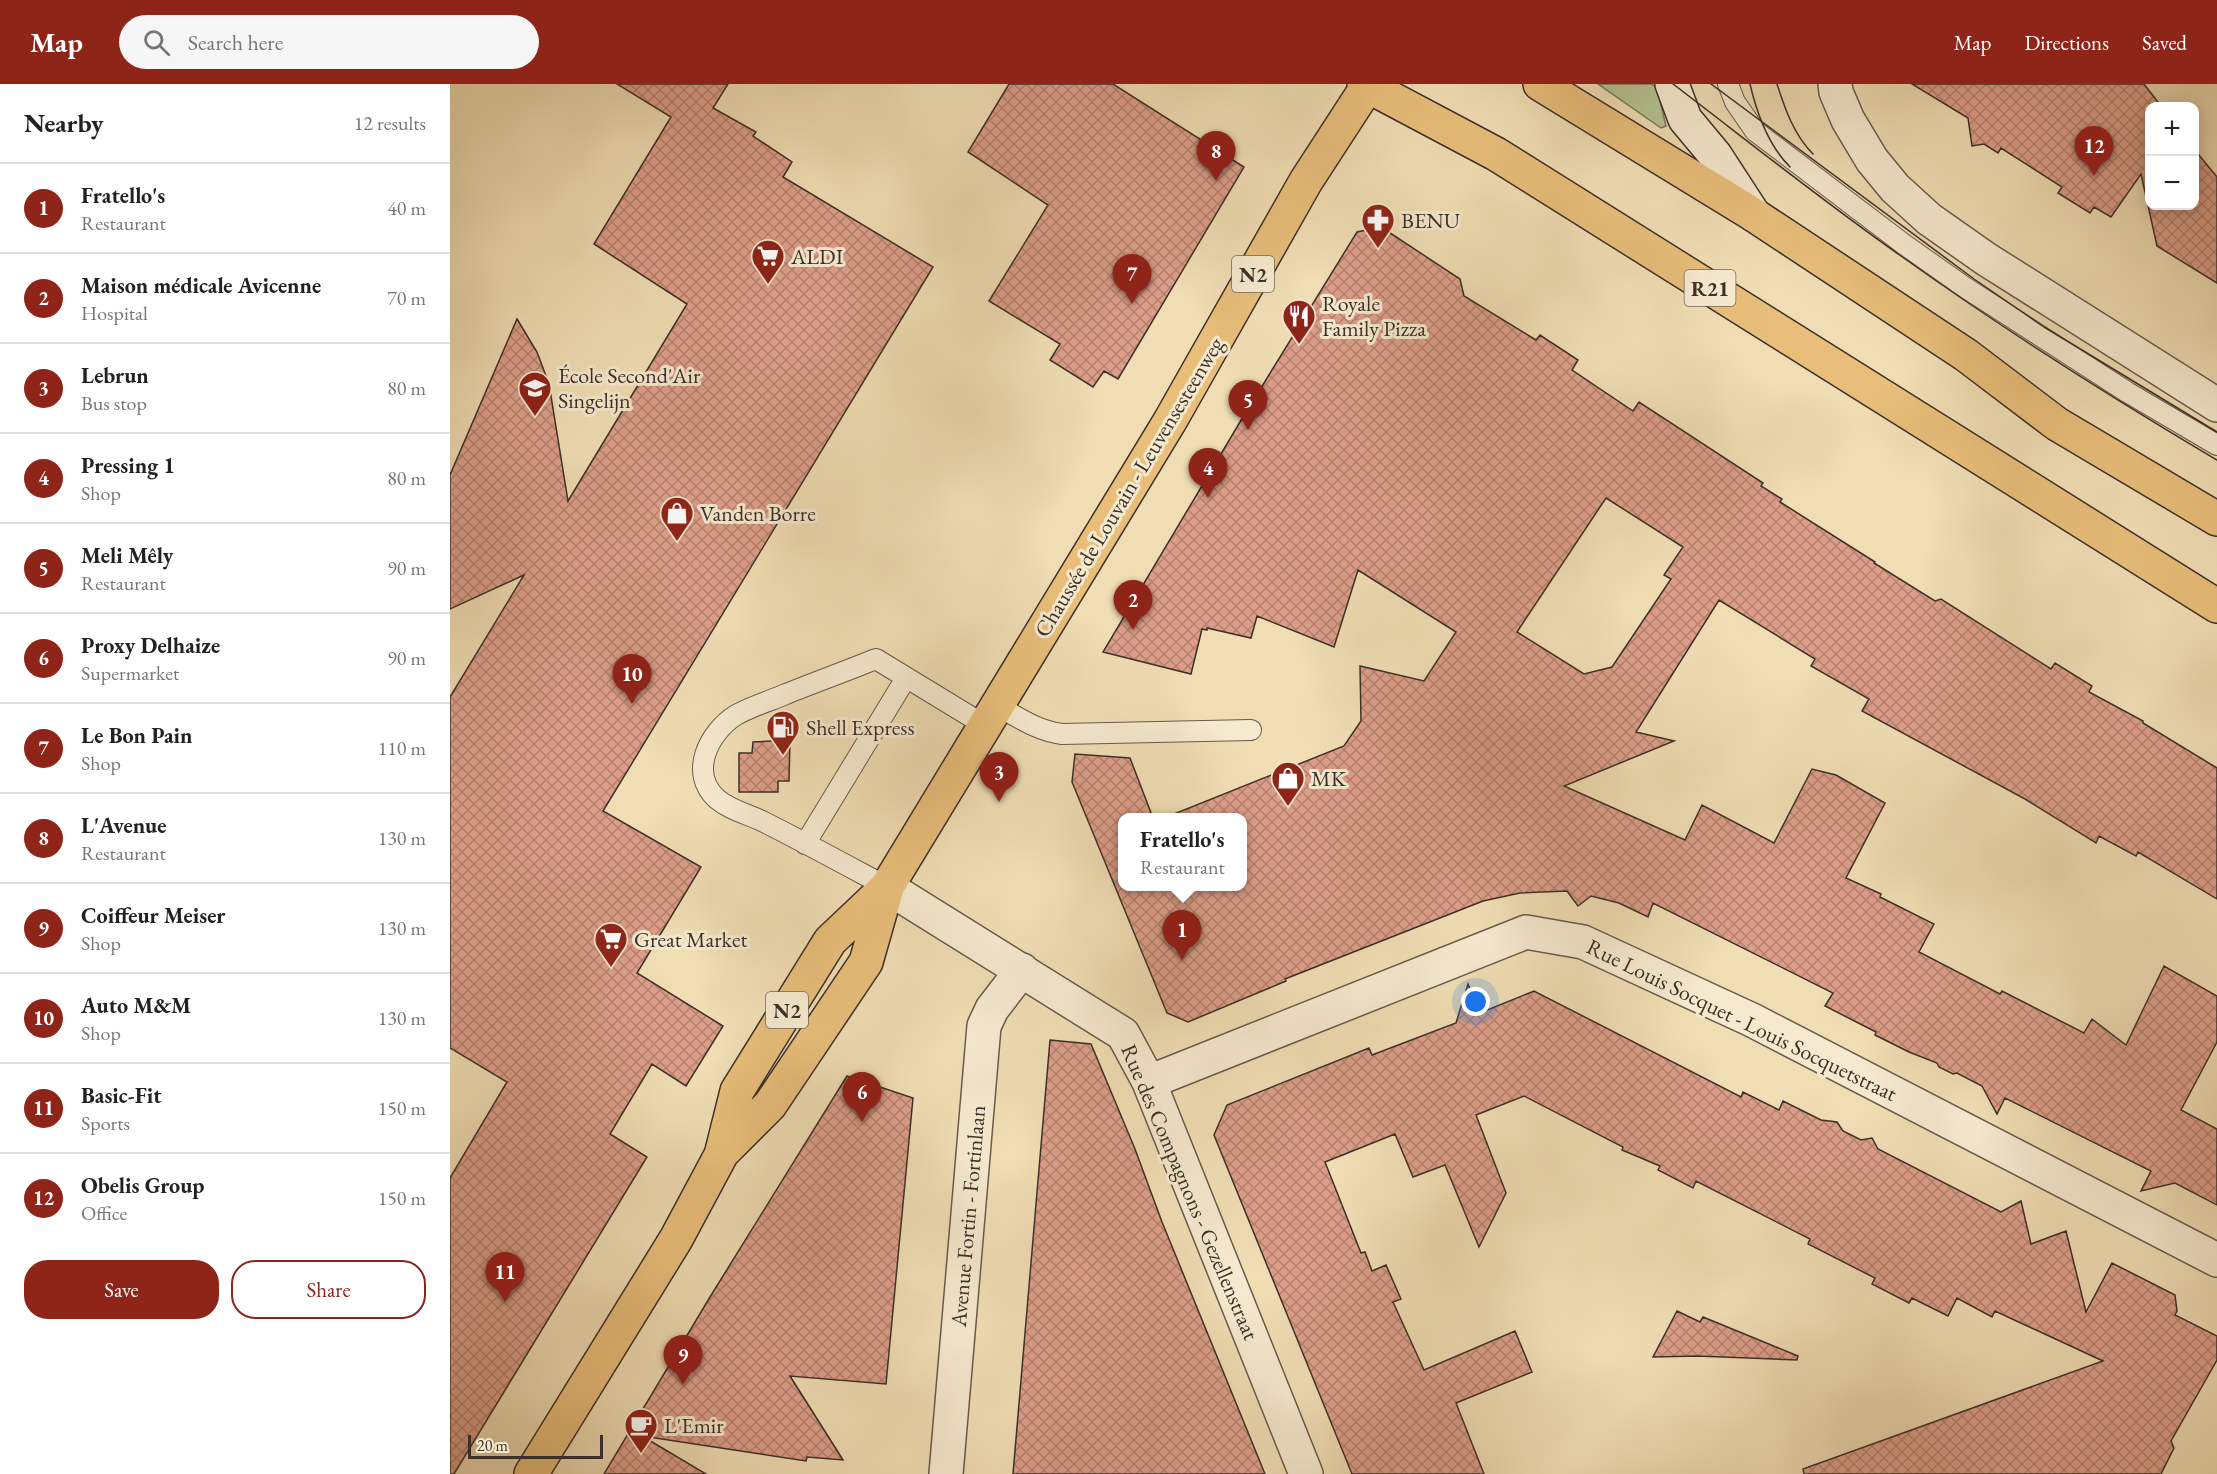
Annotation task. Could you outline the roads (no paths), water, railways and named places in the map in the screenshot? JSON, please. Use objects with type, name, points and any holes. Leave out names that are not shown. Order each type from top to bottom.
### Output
[{"type":"main road","points":[[1540,84],[1754,215],[1966,356],[2057,424],[2217,519]]},
{"type":"main road","name":"R21","points":[[1367,85],[1496,154],[2217,606]]},
{"type":"main road","name":"Chaussée de Louvain - Leuvensesteenweg","points":[[531,1474],[676,1239],[721,1155],[770,1105],[866,962],[888,887],[1170,421],[1306,181],[1367,85]]},
{"type":"street","points":[[1672,84],[1685,119],[1715,155],[1754,215]]},
{"type":"street","points":[[1835,84],[1848,120],[1872,159],[1895,188],[1929,219],[1996,265],[2217,405]]},
{"type":"street","name":"Rue des Compagnons - Gezellenstraat","points":[[888,887],[1123,1034],[1149,1082],[1306,1474]]},
{"type":"street","name":"Rue Louis Socquet - Louis Socquetstraat","points":[[1149,1082],[1526,933],[1572,940],[1583,942],[1752,1020],[2217,1260]]},
{"type":"street","name":"Avenue Fortin - Fortinlaan","points":[[946,1474],[984,1026],[992,1009],[1022,970]]},
{"type":"lane","points":[[1728,84],[1735,102],[1755,131],[1905,245],[1966,288],[2118,386],[2217,445]]},
{"type":"lane","points":[[888,887],[717,799],[704,779],[705,752],[712,739],[728,721],[749,709],[876,659],[906,678],[992,716],[1031,725],[1048,733],[1251,730]]},
{"type":"lane","points":[[806,844],[906,678]]},
{"type":"tram line","points":[[1673,84],[1843,214],[1978,310],[2217,460]]},
{"type":"tram line","points":[[1711,84],[1974,279],[2044,327],[2217,432]]},
{"type":"tram line","points":[[1750,84],[1764,128],[1775,149],[1790,167]]},
{"type":"tram line","points":[[1777,84],[1795,130],[1813,154]]},
{"type":"place","name":"Obelis Group","points":[[2094,176]]},
{"type":"place","name":"L'Avenue","points":[[1216,181]]},
{"type":"place","name":"BENU","points":[[1378,249]]},
{"type":"place","name":"ALDI","points":[[768,285]]},
{"type":"place","name":"Le Bon Pain","points":[[1132,304]]},
{"type":"place","name":"Royale Family Pizza","points":[[1299,345]]},
{"type":"place","name":"École Second'Air Singelijn","points":[[535,417]]},
{"type":"place","name":"Meli Mêly","points":[[1248,430]]},
{"type":"place","name":"Pressing 1","points":[[1208,498]]},
{"type":"place","name":"Vanden Borre","points":[[677,542]]},
{"type":"place","name":"Maison médicale Avicenne","points":[[1133,630]]},
{"type":"place","name":"Auto M&M","points":[[632,704]]},
{"type":"place","name":"Shell Express","points":[[783,756]]},
{"type":"place","name":"Lebrun","points":[[999,802]]},
{"type":"place","name":"MK","points":[[1288,807]]},
{"type":"place","name":"Fratello's","points":[[1182,960]]},
{"type":"place","name":"Great Market","points":[[611,968]]},
{"type":"place","name":"Proxy Delhaize","points":[[862,1122]]},
{"type":"place","name":"Basic-Fit","points":[[505,1302]]},
{"type":"place","name":"Coiffeur Meiser","points":[[683,1385]]},
{"type":"place","name":"L'Emir","points":[[641,1454]]}]
